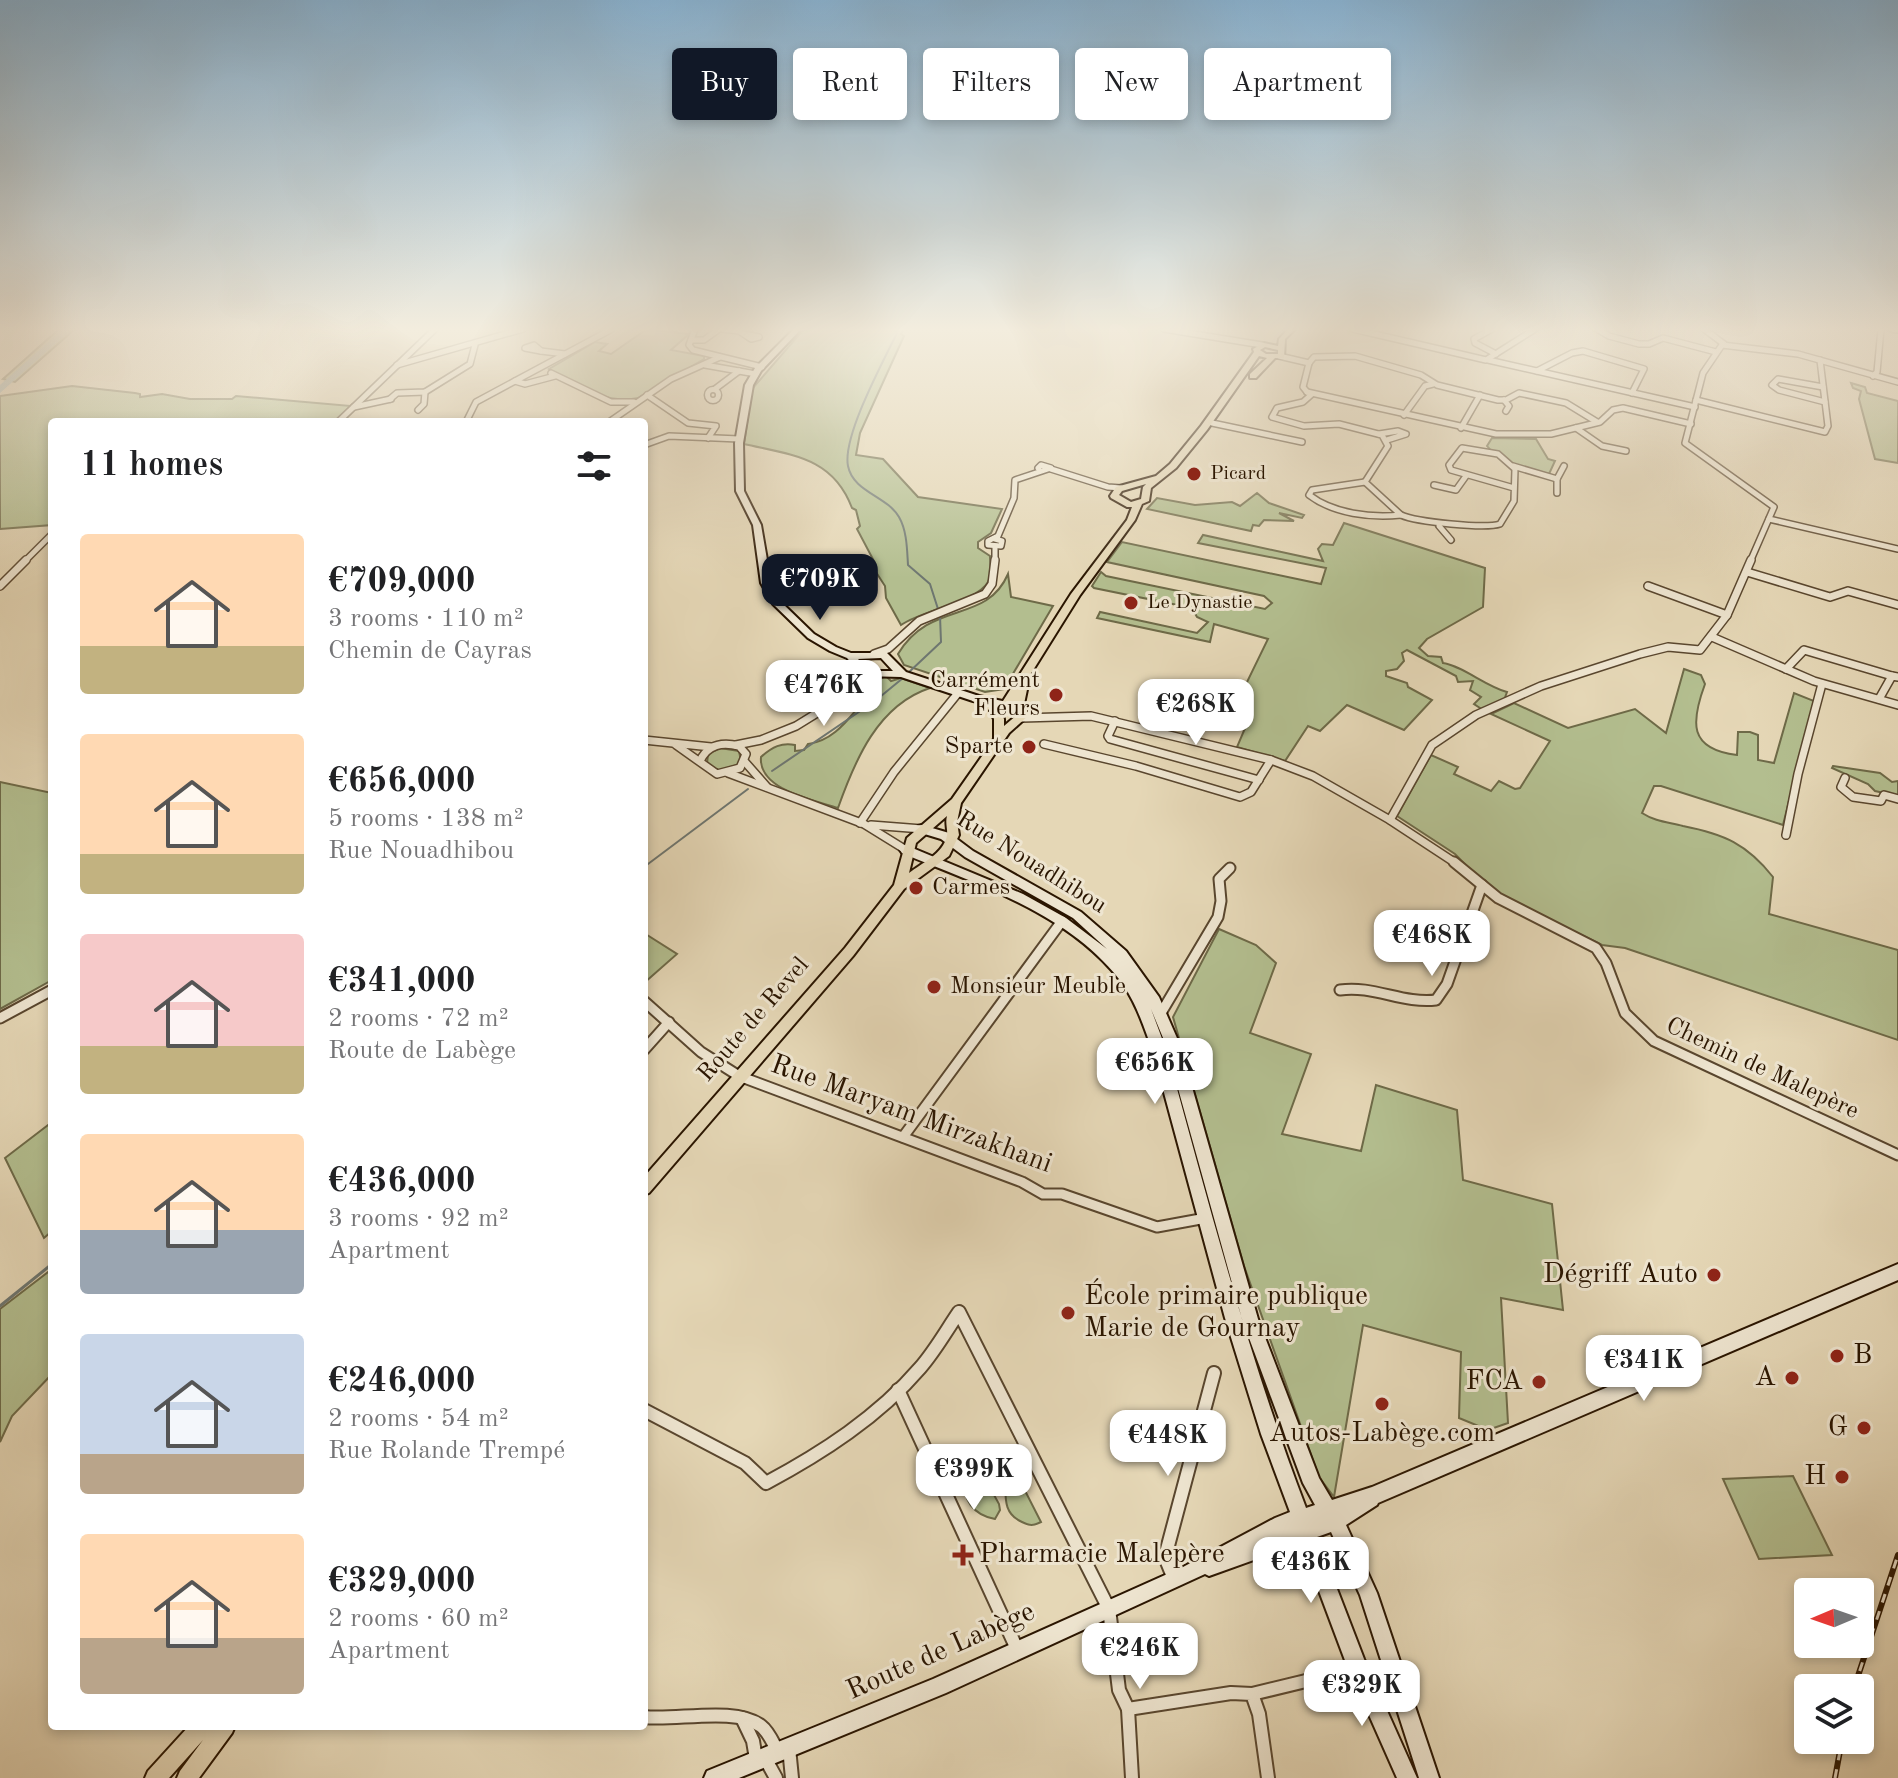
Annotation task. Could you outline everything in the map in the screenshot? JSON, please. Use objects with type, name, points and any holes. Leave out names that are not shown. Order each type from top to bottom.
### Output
[{"type":"main road","points":[[1208,425],[1217,412]]},
{"type":"main road","points":[[1121,490],[1156,478],[1173,466],[1220,412]]},
{"type":"main road","points":[[1121,503],[1138,504],[1146,500],[1146,493],[1156,478]]},
{"type":"main road","points":[[1121,490],[1146,493]]},
{"type":"main road","points":[[1121,490],[1125,526]]},
{"type":"main road","points":[[999,739],[1026,676],[1076,594],[1138,504]]},
{"type":"main road","name":"Route de Revel","points":[[900,886],[906,850],[922,829],[956,802],[999,739],[1011,711]]},
{"type":"main road","name":"Route de Revel","points":[[648,1183],[849,952],[900,886],[935,862],[951,840],[956,802]]},
{"type":"main road","points":[[155,1778],[198,1730]]},
{"type":"main road","points":[[187,1778],[222,1730]]},
{"type":"street","points":[[615,418],[624,412]]},
{"type":"street","points":[[671,412],[681,419],[717,423],[708,438]]},
{"type":"street","points":[[743,412],[739,441],[740,491],[757,525],[769,591],[785,613],[811,636],[850,656],[1011,711]]},
{"type":"street","points":[[1274,412],[1271,415],[1304,426],[1339,424],[1379,434],[1387,440],[1388,446],[1365,482],[1312,490],[1309,495],[1318,502],[1375,517],[1401,515],[1439,526],[1464,523],[1489,528],[1497,526],[1514,501],[1513,466]]},
{"type":"street","points":[[1391,412],[1490,435],[1546,435],[1597,422],[1610,412]]},
{"type":"street","points":[[1461,428],[1470,412]]},
{"type":"street","points":[[1581,412],[1597,422]]},
{"type":"street","points":[[1640,412],[1691,424]]},
{"type":"street","points":[[1390,820],[1427,751],[1455,726],[1537,688],[1662,649],[1700,650],[1712,637],[1727,615],[1774,507],[1685,443],[1693,412]]},
{"type":"street","points":[[1753,412],[1820,432],[1828,429],[1826,412]]},
{"type":"street","points":[[1208,425],[1302,442]]},
{"type":"street","points":[[1576,428],[1602,446],[1626,451]]},
{"type":"street","points":[[1379,434],[1398,431],[1406,434],[1387,440]]},
{"type":"street","points":[[648,441],[669,436],[739,441]]},
{"type":"street","points":[[1514,488],[1466,476],[1453,471],[1449,465],[1459,449],[1482,448],[1501,456],[1513,466],[1557,479]]},
{"type":"street","points":[[1557,493],[1557,479],[1564,466]]},
{"type":"street","points":[[648,741],[711,747],[772,737],[805,723],[886,668],[893,647],[909,628],[982,596],[991,587],[997,576],[995,548],[987,544],[995,539],[1014,498],[1015,480],[1046,471],[1105,489],[1121,490]]},
{"type":"street","points":[[1434,485],[1456,490],[1466,476]]},
{"type":"street","points":[[1365,482],[1401,515]]},
{"type":"street","points":[[1769,519],[1898,549]]},
{"type":"street","points":[[1439,526],[1451,540]]},
{"type":"street","points":[[0,586],[48,538]]},
{"type":"street","points":[[1747,572],[1830,597],[1848,591],[1898,605]]},
{"type":"street","points":[[1648,586],[1727,615]]},
{"type":"street","points":[[1712,637],[1822,684],[1898,705]]},
{"type":"street","points":[[857,685],[865,661],[893,647]]},
{"type":"street","points":[[1786,669],[1804,650],[1895,676],[1879,699]]},
{"type":"street","points":[[865,661],[886,668]]},
{"type":"street","points":[[1786,835],[1798,774],[1822,684]]},
{"type":"street","points":[[862,823],[881,786],[958,693]]},
{"type":"street","name":"Chemin de Malepère","points":[[1011,711],[1040,716],[1078,715],[1115,721],[1271,760],[1313,776],[1390,820],[1504,902],[1596,948],[1606,963],[1625,1013],[1654,1041],[1898,1155]]},
{"type":"street","points":[[1115,721],[1108,736],[1110,739],[1259,780]]},
{"type":"street","points":[[728,773],[772,737]]},
{"type":"street","points":[[1044,744],[1123,762],[1235,796],[1248,795],[1271,760]]},
{"type":"street","points":[[676,745],[710,772],[728,773],[862,823],[906,850]]},
{"type":"street","points":[[736,745],[744,750],[746,759],[770,791]]},
{"type":"street","points":[[700,761],[711,747]]},
{"type":"street","points":[[1845,778],[1841,787],[1847,795],[1871,801],[1881,801],[1884,795],[1898,799]]},
{"type":"street","points":[[862,823],[922,829]]},
{"type":"street","name":"Rue Nouadhibou","points":[[922,829],[951,840],[1088,923],[1122,955],[1161,1013],[1183,1077],[1250,1319],[1312,1483],[1332,1515],[1368,1593],[1429,1778]]},
{"type":"street","name":"Rue Nouadhibou","points":[[906,850],[1019,897],[1062,921],[1103,953],[1125,977],[1144,1008],[1160,1052],[1257,1397],[1302,1525],[1356,1663],[1407,1778]]},
{"type":"street","points":[[1161,1013],[1218,917],[1221,901],[1219,879],[1230,868]]},
{"type":"street","points":[[1340,990],[1397,994],[1424,1002],[1436,1000],[1447,984],[1482,885]]},
{"type":"street","points":[[903,1137],[1062,921]]},
{"type":"street","points":[[1148,991],[1159,995],[1173,992]]},
{"type":"street","points":[[0,1018],[48,992]]},
{"type":"street","name":"Rue Maryam Mirzakhani","points":[[648,1004],[701,1052],[739,1076],[1022,1182],[1043,1194],[1062,1194],[1157,1227],[1206,1218]]},
{"type":"street","points":[[648,1046],[669,1022]]},
{"type":"street","name":"Route de Labège","points":[[714,1778],[939,1686],[1182,1576],[1332,1515],[1898,1272]]},
{"type":"street","points":[[648,1412],[745,1463],[766,1483],[810,1461],[870,1416],[917,1372],[959,1312],[1109,1609],[1119,1690],[1128,1709],[1132,1778]]},
{"type":"street","points":[[1182,1576],[1165,1557],[1214,1373]]},
{"type":"street","points":[[898,1390],[1017,1649]]},
{"type":"street","points":[[1128,1709],[1231,1693],[1252,1694],[1339,1673]]},
{"type":"street","points":[[1252,1694],[1259,1714],[1268,1778]]},
{"type":"street","points":[[648,1717],[742,1718],[761,1726],[772,1754],[776,1778]]},
{"type":"street","points":[[742,1718],[753,1741],[772,1754],[792,1778]]},
{"type":"green space","points":[[0,412],[345,412],[338,418],[48,418],[48,525],[0,529]]},
{"type":"green space","points":[[749,412],[870,412],[860,433],[856,455],[883,459],[918,497],[1002,509],[991,533],[978,542],[978,548],[990,556],[988,582],[973,595],[901,625],[857,529],[860,526],[856,510],[834,478],[809,461],[744,444]]},
{"type":"green space","points":[[1862,412],[1898,412],[1898,463],[1875,459]]},
{"type":"green space","points":[[1492,438],[1536,439],[1548,459],[1555,461],[1549,474],[1500,457],[1487,446]]},
{"type":"green space","points":[[1257,493],[1269,503],[1304,515],[1302,518],[1279,513],[1294,521],[1264,520],[1259,526],[1253,525],[1251,531],[1147,509],[1157,498],[1195,505],[1232,502],[1240,506]]},
{"type":"green space","points":[[1344,523],[1485,568],[1483,607],[1427,639],[1419,648],[1428,656],[1441,657],[1443,663],[1507,692],[1503,703],[1483,710],[1474,704],[1481,697],[1470,690],[1473,681],[1458,682],[1456,676],[1407,650],[1402,653],[1404,661],[1397,669],[1386,671],[1386,676],[1407,683],[1408,687],[1432,700],[1404,730],[1347,705],[1320,731],[1308,726],[1285,761],[1237,747],[1246,726],[1228,721],[1268,639],[1214,624],[1210,642],[1097,618],[1100,612],[1197,633],[1208,622],[1197,617],[1192,608],[1094,588],[1092,586],[1101,572],[1106,576],[1265,609],[1272,603],[1264,596],[1107,562],[1122,542],[1321,584],[1326,568],[1198,543],[1203,535],[1323,561],[1318,549],[1322,544],[1333,545]]},
{"type":"green space","points":[[1008,574],[1011,597],[1053,606],[1004,689],[985,692],[904,665],[898,654],[911,637],[926,625],[986,600],[998,590]]},
{"type":"green space","points":[[1684,669],[1701,675],[1705,684],[1697,710],[1697,732],[1709,747],[1721,752],[1737,755],[1738,732],[1750,732],[1758,735],[1758,760],[1774,763],[1794,693],[1814,701],[1783,825],[1661,786],[1654,786],[1642,813],[1657,820],[1723,837],[1744,848],[1773,877],[1769,914],[1898,950],[1898,1040],[1625,948],[1602,945],[1491,891],[1455,854],[1397,816],[1431,755],[1458,767],[1454,774],[1491,791],[1499,781],[1515,789],[1520,788],[1550,741],[1491,714],[1514,703],[1568,728],[1635,709],[1666,733]]},
{"type":"green space","points":[[886,676],[891,681],[901,678],[930,688],[896,707],[871,736],[852,771],[838,808],[789,792],[768,778],[762,768],[761,757],[781,745],[795,745],[795,751],[804,750],[808,744],[829,736],[857,709],[855,700],[865,691],[861,687]]},
{"type":"green space","points":[[720,748],[739,751],[741,761],[717,771],[707,764],[708,754]]},
{"type":"green space","points":[[1833,766],[1880,773],[1892,782],[1898,781],[1898,796],[1875,791],[1868,784]]},
{"type":"green space","points":[[0,782],[48,792],[48,982],[0,1009]]},
{"type":"green space","points":[[1219,929],[1256,945],[1276,963],[1250,1033],[1311,1054],[1282,1134],[1361,1151],[1376,1085],[1457,1110],[1463,1180],[1552,1204],[1563,1310],[1501,1298],[1508,1423],[1488,1430],[1459,1418],[1461,1352],[1363,1325],[1334,1497],[1319,1477],[1244,1266],[1173,1017]]},
{"type":"green space","points":[[648,936],[677,954],[648,979]]},
{"type":"green space","points":[[48,1125],[48,1234],[44,1238],[5,1158]]},
{"type":"green space","points":[[48,1272],[48,1378],[12,1416],[0,1442],[0,1309]]},
{"type":"green space","points":[[1014,1469],[1041,1522],[1032,1525],[1025,1523],[1008,1509],[1005,1476]]},
{"type":"green space","points":[[976,1470],[982,1473],[999,1504],[1000,1510],[995,1519],[975,1510],[965,1494],[964,1479]]},
{"type":"green space","points":[[1793,1476],[1832,1555],[1759,1559],[1723,1479]]},
{"type":"waterway","points":[[860,412],[848,453],[851,475],[899,517],[905,534],[908,565],[930,584],[938,609]]},
{"type":"waterway","points":[[907,674],[941,642],[940,616]]},
{"type":"waterway","points":[[772,771],[875,701],[903,678]]},
{"type":"waterway","points":[[648,864],[748,789]]},
{"type":"waterway","points":[[0,1306],[48,1267]]},
{"type":"railway","points":[[1859,1674],[1898,1555]]},
{"type":"railway","points":[[1835,1778],[1839,1754]]},
{"type":"place","name":"Picard","points":[[1194,474]]},
{"type":"place","name":"Le Dynastie","points":[[1131,603]]},
{"type":"place","name":"Carrément Fleurs","points":[[1056,695]]},
{"type":"place","name":"Sparte","points":[[1029,747]]},
{"type":"place","name":"Carmes","points":[[916,888]]},
{"type":"place","name":"Monsieur Meuble","points":[[934,987]]},
{"type":"place","name":"Dégriff Auto","points":[[1714,1275]]},
{"type":"place","name":"École primaire publique Marie de Gournay","points":[[1068,1313]]},
{"type":"place","name":"B","points":[[1837,1356]]},
{"type":"place","name":"A","points":[[1792,1378]]},
{"type":"place","name":"FCA","points":[[1539,1382]]},
{"type":"place","name":"Autos-Labège.com","points":[[1382,1404]]},
{"type":"place","name":"G","points":[[1864,1428]]},
{"type":"place","name":"H","points":[[1842,1477]]},
{"type":"place","name":"Pharmacie Malepère","points":[[963,1555]]}]
